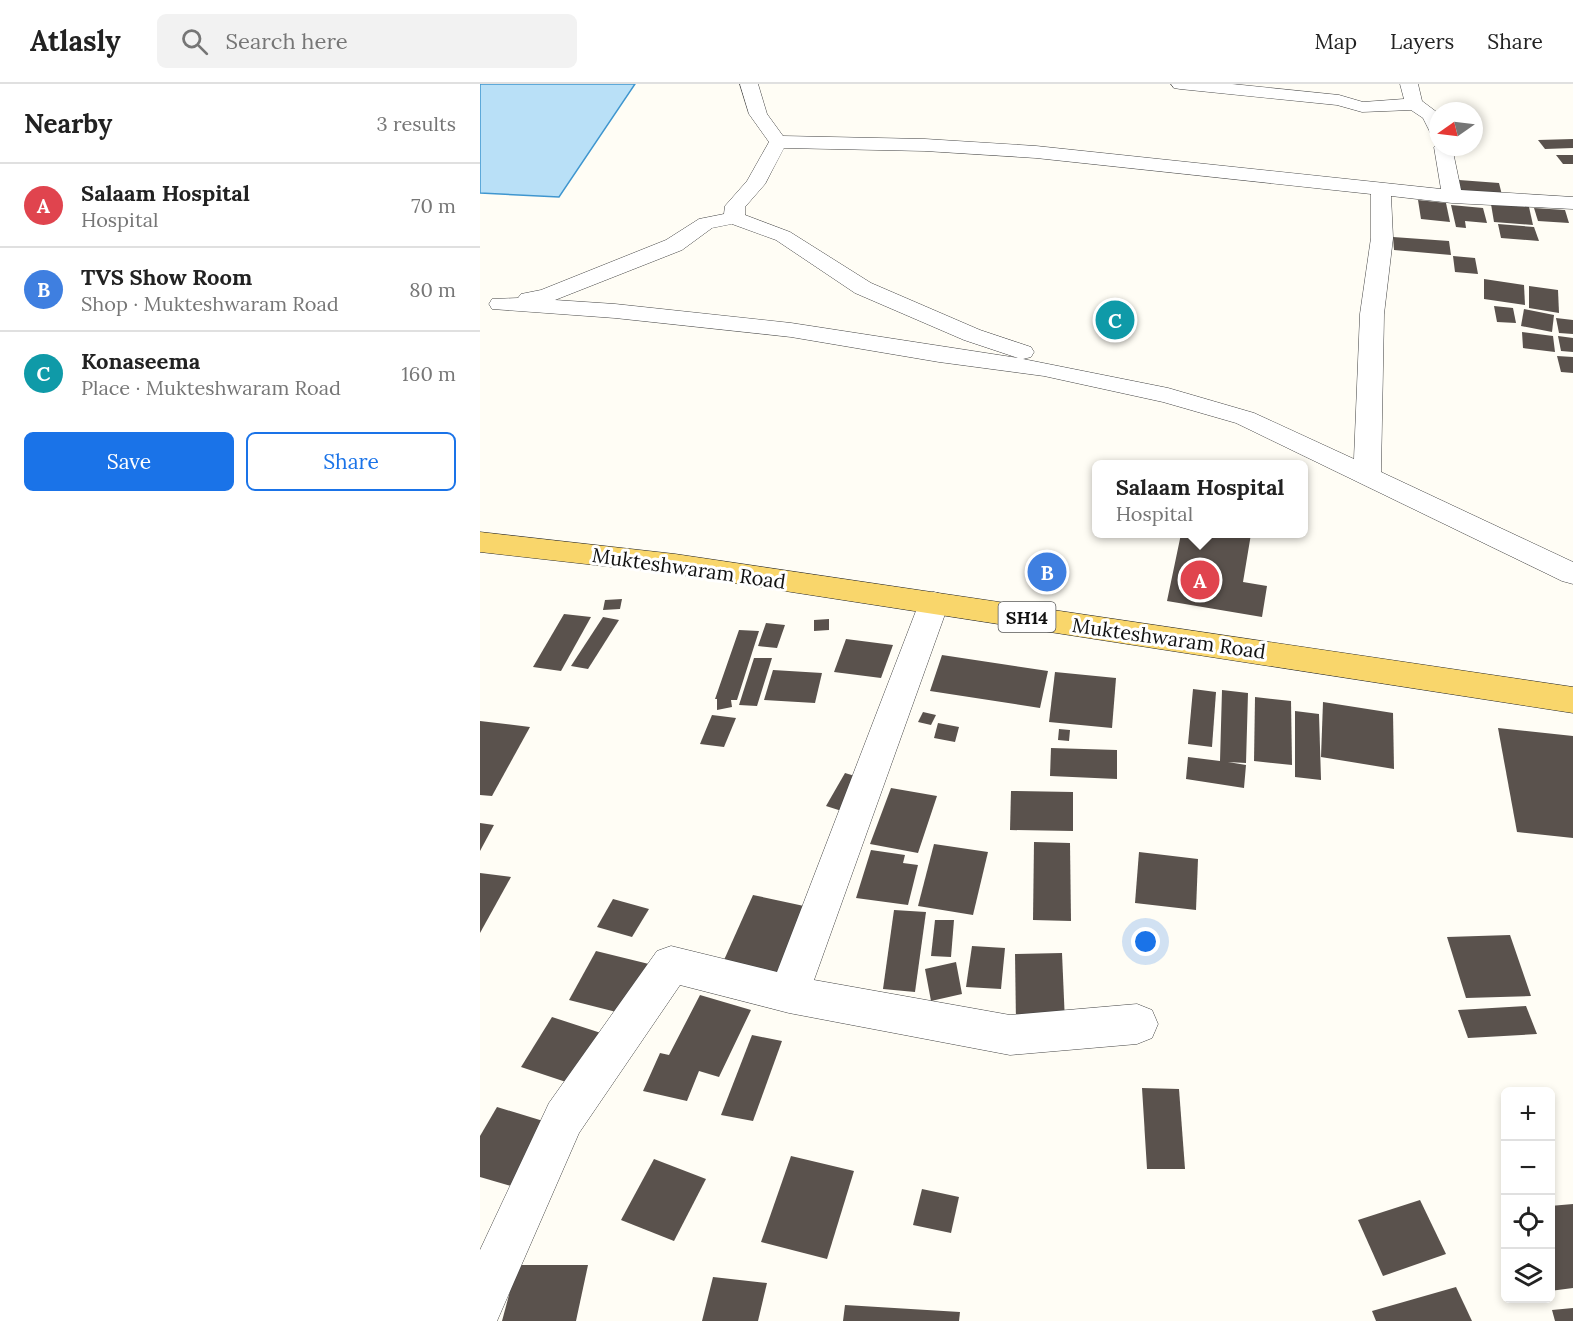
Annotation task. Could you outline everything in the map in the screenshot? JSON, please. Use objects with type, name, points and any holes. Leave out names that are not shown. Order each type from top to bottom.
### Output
[{"type":"main road","name":"Mukteshwaram Road","points":[[480,542],[675,564],[1573,700]]},
{"type":"street","points":[[749,84],[758,114],[778,142]]},
{"type":"street","points":[[1180,84],[1339,100],[1362,107],[1413,104],[1429,113]]},
{"type":"street","points":[[1409,84],[1413,104]]},
{"type":"street","points":[[778,142],[848,143],[1073,155],[1262,175],[1381,191],[1573,203]]},
{"type":"street","points":[[734,218],[735,206],[755,184],[778,142]]},
{"type":"street","points":[[1445,156],[1452,197]]},
{"type":"street","points":[[1367,476],[1372,314],[1382,238],[1381,191]]},
{"type":"street","points":[[490,304],[546,296],[674,245],[706,222],[734,218],[783,236],[817,261],[863,288],[922,314],[972,335],[1112,383]]},
{"type":"street","points":[[490,304],[615,311],[791,330],[939,355],[1044,369],[1112,383],[1245,418],[1573,574]]},
{"type":"street","points":[[789,994],[934,603]]},
{"type":"street","points":[[480,1304],[564,1118],[671,964],[789,994],[1010,1035],[1137,1024]]},
{"type":"water","points":[[480,84],[635,84],[559,197],[480,193]]},
{"type":"building","points":[[1573,139],[1573,148],[1545,149],[1538,140]]},
{"type":"building","points":[[1556,155],[1573,155],[1573,164],[1563,164]]},
{"type":"building","points":[[1459,180],[1499,183],[1503,199],[1462,195]]},
{"type":"building","points":[[1418,200],[1446,203],[1450,222],[1421,219]]},
{"type":"building","points":[[1491,204],[1529,207],[1533,225],[1494,222]]},
{"type":"building","points":[[1451,205],[1483,208],[1487,223],[1465,221],[1466,228],[1456,227]]},
{"type":"building","points":[[1534,208],[1565,210],[1569,223],[1538,221]]},
{"type":"building","points":[[1498,224],[1534,227],[1539,241],[1501,238]]},
{"type":"building","points":[[1393,237],[1449,241],[1451,255],[1394,250]]},
{"type":"building","points":[[1453,256],[1475,258],[1478,274],[1455,272]]},
{"type":"building","points":[[1484,279],[1524,285],[1525,305],[1484,299]]},
{"type":"building","points":[[1529,286],[1558,290],[1559,313],[1529,308]]},
{"type":"building","points":[[1494,306],[1513,308],[1516,323],[1497,322]]},
{"type":"building","points":[[1524,309],[1554,315],[1552,332],[1521,326]]},
{"type":"building","points":[[1556,318],[1573,320],[1573,334],[1559,333]]},
{"type":"building","points":[[1522,332],[1553,336],[1555,352],[1523,348]]},
{"type":"building","points":[[1558,336],[1573,338],[1573,352],[1561,351]]},
{"type":"building","points":[[1557,356],[1573,357],[1573,373],[1561,372]]},
{"type":"building","points":[[1180,538],[1250,538],[1243,582],[1267,586],[1262,617],[1167,601]]},
{"type":"building","points":[[622,599],[620,609],[603,610],[605,600]]},
{"type":"building","points":[[564,614],[591,617],[561,671],[533,667]]},
{"type":"building","points":[[603,617],[619,620],[588,669],[571,666]]},
{"type":"building","points":[[829,619],[829,630],[814,631],[814,620]]},
{"type":"building","points":[[766,623],[785,625],[777,648],[758,646]]},
{"type":"building","points":[[739,630],[759,631],[737,700],[731,700],[732,707],[717,710],[717,699],[715,699]]},
{"type":"building","points":[[846,639],[893,645],[881,678],[834,672]]},
{"type":"building","points":[[942,655],[1048,671],[1040,708],[930,691]]},
{"type":"building","points":[[754,658],[772,658],[757,706],[739,705]]},
{"type":"building","points":[[773,670],[822,673],[815,703],[764,700]]},
{"type":"building","points":[[1055,672],[1116,678],[1112,728],[1049,722]]},
{"type":"building","points":[[1193,689],[1216,692],[1212,747],[1188,744]]},
{"type":"building","points":[[1222,690],[1248,693],[1246,763],[1228,762],[1246,765],[1244,788],[1186,779],[1188,757],[1220,761]]},
{"type":"building","points":[[1255,697],[1291,701],[1292,765],[1254,761]]},
{"type":"building","points":[[1323,702],[1393,713],[1394,769],[1321,757]]},
{"type":"building","points":[[1295,711],[1319,714],[1321,780],[1295,777]]},
{"type":"building","points":[[923,712],[936,715],[931,725],[918,722]]},
{"type":"building","points":[[712,715],[736,718],[724,747],[700,744]]},
{"type":"building","points":[[480,721],[530,727],[492,796],[480,795]]},
{"type":"building","points":[[938,723],[959,727],[955,742],[934,738]]},
{"type":"building","points":[[1498,728],[1573,736],[1573,838],[1517,832]]},
{"type":"building","points":[[1059,729],[1070,730],[1069,741],[1058,740]]},
{"type":"building","points":[[1051,748],[1117,750],[1117,779],[1050,776]]},
{"type":"building","points":[[845,773],[868,780],[848,813],[826,806]]},
{"type":"building","points":[[891,788],[937,796],[918,853],[870,844]]},
{"type":"building","points":[[1011,791],[1073,792],[1073,831],[1010,830]]},
{"type":"building","points":[[480,823],[494,825],[480,851]]},
{"type":"building","points":[[1034,842],[1070,843],[1071,921],[1033,920]]},
{"type":"building","points":[[934,844],[988,852],[973,915],[918,906]]},
{"type":"building","points":[[871,850],[905,855],[903,863],[918,865],[908,905],[856,898]]},
{"type":"building","points":[[1139,852],[1198,859],[1196,910],[1135,903]]},
{"type":"building","points":[[480,873],[511,877],[480,933]]},
{"type":"building","points":[[753,895],[818,909],[791,976],[724,960]]},
{"type":"building","points":[[613,899],[649,909],[632,937],[597,927]]},
{"type":"building","points":[[894,910],[926,912],[915,992],[883,989]]},
{"type":"building","points":[[935,920],[954,920],[951,957],[931,956]]},
{"type":"building","points":[[1510,935],[1531,996],[1466,998],[1447,937]]},
{"type":"building","points":[[972,946],[1005,948],[1001,989],[966,987]]},
{"type":"building","points":[[596,951],[657,966],[632,1016],[569,1000]]},
{"type":"building","points":[[1062,953],[1065,1022],[1016,1023],[1015,954]]},
{"type":"building","points":[[956,962],[962,994],[931,1001],[925,969]]},
{"type":"building","points":[[700,995],[751,1010],[719,1077],[699,1071],[687,1101],[643,1091],[660,1053],[669,1055]]},
{"type":"building","points":[[1526,1006],[1537,1034],[1468,1038],[1458,1010]]},
{"type":"building","points":[[552,1017],[607,1035],[578,1086],[521,1067]]},
{"type":"building","points":[[752,1035],[782,1041],[753,1121],[721,1115]]},
{"type":"building","points":[[1142,1088],[1179,1089],[1185,1169],[1147,1169]]},
{"type":"building","points":[[497,1107],[553,1124],[518,1188],[480,1177],[480,1136]]},
{"type":"building","points":[[791,1156],[854,1171],[827,1259],[761,1242]]},
{"type":"building","points":[[654,1159],[706,1179],[674,1241],[621,1220]]},
{"type":"building","points":[[922,1189],[959,1197],[951,1233],[913,1225]]},
{"type":"building","points":[[1420,1200],[1446,1254],[1383,1276],[1358,1220]]},
{"type":"building","points":[[1573,1204],[1573,1288],[1555,1290],[1555,1249],[1555,1206]]},
{"type":"building","points":[[517,1265],[588,1265],[576,1321],[502,1321]]},
{"type":"building","points":[[713,1277],[767,1283],[758,1321],[702,1321]]},
{"type":"building","points":[[1456,1287],[1472,1321],[1376,1321],[1372,1311]]},
{"type":"building","points":[[845,1305],[960,1312],[959,1321],[843,1321]]},
{"type":"building","points":[[1573,1308],[1573,1321],[1555,1321],[1552,1310]]},
{"type":"place","name":"Konaseema","points":[[1115,320]]},
{"type":"place","name":"TVS Show Room","points":[[1047,572]]},
{"type":"place","name":"Salaam Hospital","points":[[1200,580]]}]
